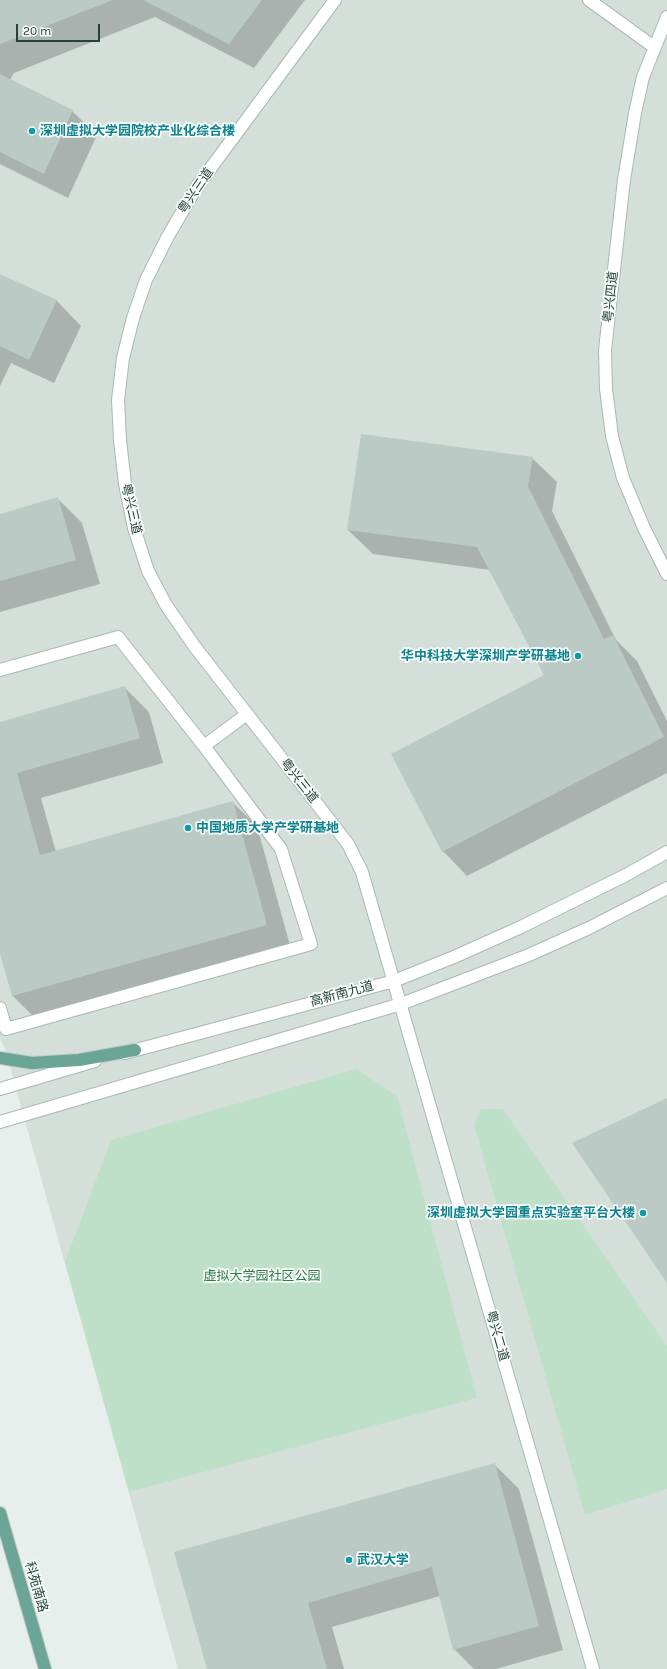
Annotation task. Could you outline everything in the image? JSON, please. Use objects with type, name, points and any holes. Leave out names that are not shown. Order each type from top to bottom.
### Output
[{"type":"main road","points":[[0,1058],[32,1063],[79,1060],[135,1050]]},
{"type":"main road","name":"科苑南路","points":[[0,1513],[45,1669]]},
{"type":"street","name":"粤兴三道","points":[[335,0],[196,188],[167,238],[146,280],[132,318],[123,358],[118,400],[120,440],[125,484],[134,528],[148,571],[166,605],[195,647],[348,844],[362,872],[401,1004]]},
{"type":"street","points":[[589,0],[654,47]]},
{"type":"street","name":"粤兴四道","points":[[667,17],[643,77],[638,98],[624,180],[605,350],[606,390],[612,436],[623,478],[644,528],[667,574]]},
{"type":"street","points":[[0,670],[118,637],[204,746],[280,849],[311,944],[6,1029],[0,1008]]},
{"type":"street","points":[[204,746],[247,714]]},
{"type":"street","name":"高新南九道","points":[[0,1089],[135,1050],[394,981],[454,957],[521,927],[626,875],[667,852]]},
{"type":"street","name":"高新南九道","points":[[0,1122],[401,1004],[569,937],[616,915],[667,888]]},
{"type":"street","name":"粤兴二道","points":[[401,1004],[593,1669]]},
{"type":"shaded area","points":[[0,0],[667,0],[667,1669],[178,1669],[5,1049],[0,1039]]},
{"type":"green space","name":"虚拟大学园社区公园","points":[[356,1069],[397,1096],[477,1398],[129,1492],[65,1262],[111,1140]]},
{"type":"green space","points":[[481,1109],[503,1109],[667,1346],[667,1489],[585,1515],[474,1125]]},
{"type":"building","points":[[0,0],[113,0],[0,44]]},
{"type":"building","points":[[143,0],[262,0],[229,44]]},
{"type":"building","name":"深圳虚拟大学园院校产业化综合楼","points":[[0,74],[73,110],[44,174],[0,152]]},
{"type":"building","points":[[0,274],[57,300],[29,360],[0,346]]},
{"type":"building","name":"华中科技大学深圳产学研基地","points":[[361,434],[533,457],[528,486],[604,639],[613,635],[664,737],[442,852],[391,754],[544,675],[477,547],[347,530]]},
{"type":"building","points":[[58,497],[76,560],[0,581],[0,514]]},
{"type":"building","name":"中国地质大学产学研基地","points":[[125,686],[140,738],[17,773],[40,855],[233,801],[267,925],[12,996],[0,954],[0,722]]},
{"type":"building","name":"深圳虚拟大学园重点实验室平台大楼","points":[[667,1098],[667,1283],[572,1143]]},
{"type":"building","name":"武汉大学","points":[[495,1463],[539,1626],[453,1650],[432,1567],[308,1603],[327,1669],[207,1669],[174,1552]]},
{"type":"place","name":"深圳虚拟大学园院校产业化综合楼","points":[[32,131]]},
{"type":"place","name":"华中科技大学深圳产学研基地","points":[[578,656]]},
{"type":"place","name":"中国地质大学产学研基地","points":[[188,828]]},
{"type":"place","name":"深圳虚拟大学园重点实验室平台大楼","points":[[643,1213]]},
{"type":"place","name":"武汉大学","points":[[349,1560]]}]
